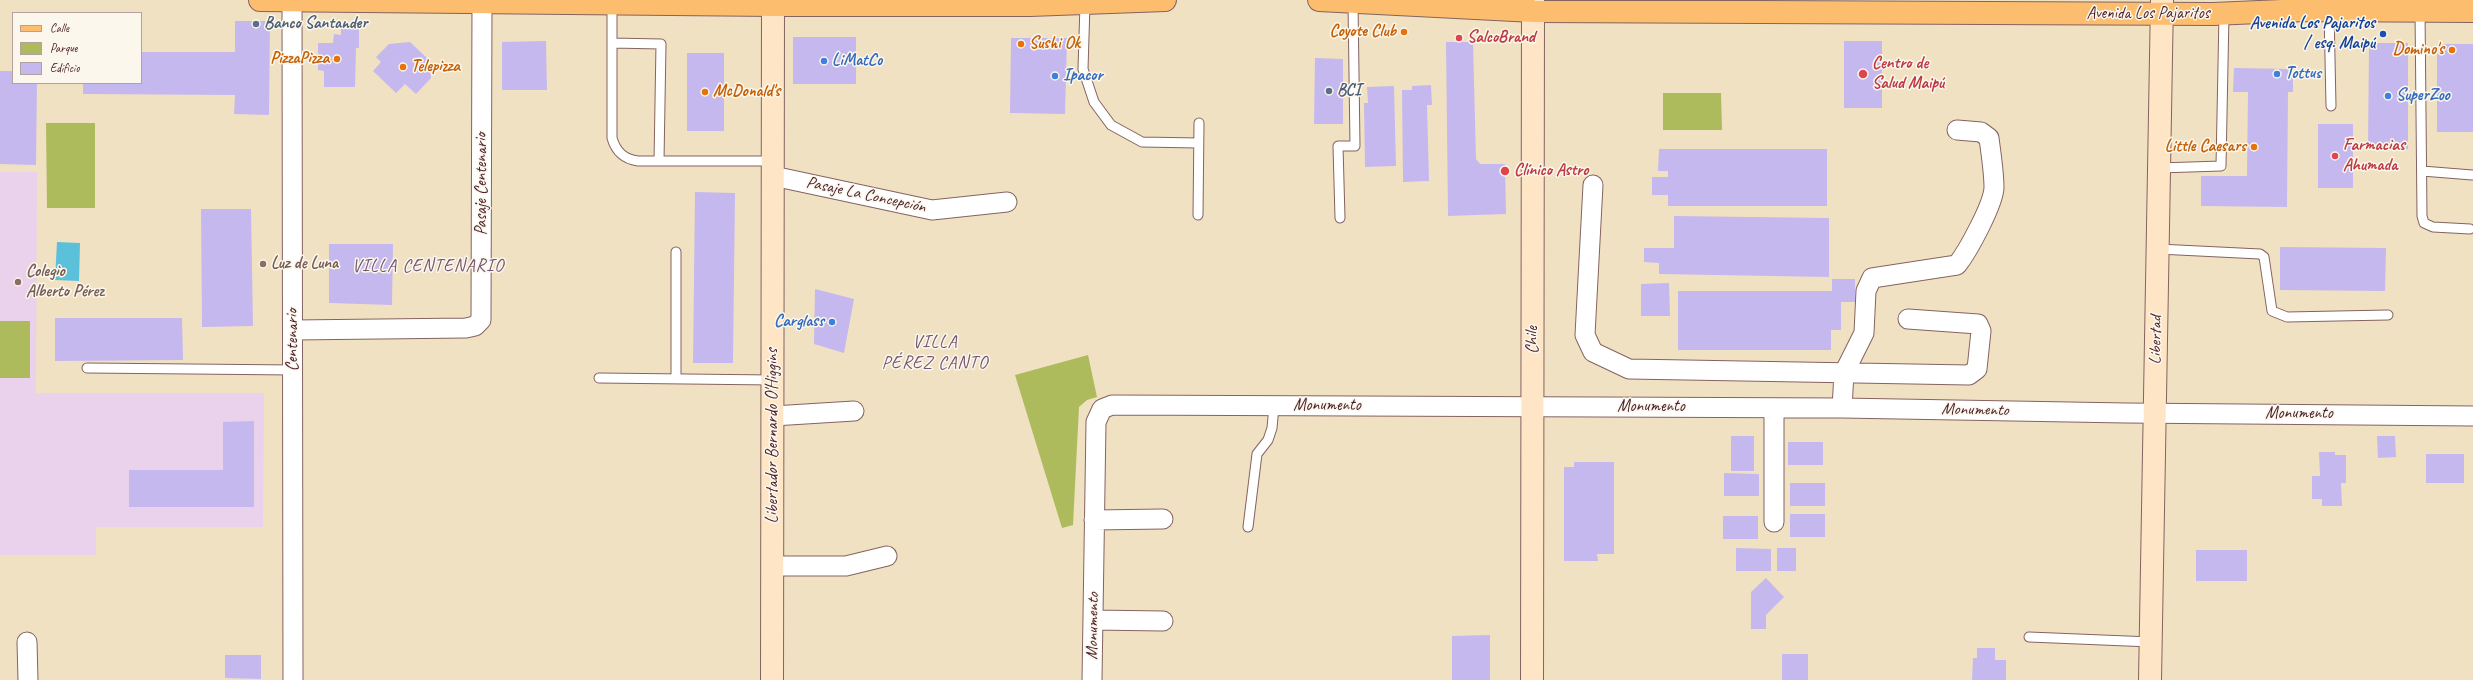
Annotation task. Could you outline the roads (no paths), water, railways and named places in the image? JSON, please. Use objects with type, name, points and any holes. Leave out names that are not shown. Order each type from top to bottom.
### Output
[{"type":"main road","points":[[260,0],[469,1],[612,4],[773,2],[1085,4],[1165,0]]},
{"type":"main road","name":"Avenida Los Pajaritos","points":[[1319,0],[1534,5],[2162,7],[2224,14],[2329,10],[2473,11]]},
{"type":"street","name":"Centenario","points":[[292,0],[294,330],[292,680]]},
{"type":"street","name":"Pasaje Centenario","points":[[294,330],[466,328],[475,326],[481,320],[469,1]]},
{"type":"street","name":"Libertador Bernardo O'Higgins","points":[[772,680],[773,2]]},
{"type":"street","name":"Chile","points":[[1532,680],[1534,5]]},
{"type":"street","name":"Libertad","points":[[2150,680],[2162,7]]},
{"type":"street","points":[[1842,408],[1844,373],[1864,334],[1866,292],[1872,278],[1957,265],[1971,246],[1994,189],[1989,138],[1981,132],[1957,130]]},
{"type":"street","name":"Pasaje La Concepción","points":[[773,168],[932,210],[1007,202]]},
{"type":"street","points":[[1593,186],[1585,335],[1593,352],[1629,369],[1969,375],[1977,369],[1981,331],[1978,324],[1908,319]]},
{"type":"street","name":"Monumento","points":[[1092,680],[1096,422],[1102,409],[1112,405],[1842,408],[2473,416]]},
{"type":"street","points":[[1774,408],[1774,522]]},
{"type":"street","points":[[773,416],[854,411]]},
{"type":"street","points":[[1094,520],[1163,519]]},
{"type":"street","points":[[773,566],[846,566],[888,556]]},
{"type":"street","points":[[1093,620],[1163,621]]},
{"type":"street","points":[[27,642],[28,680]]},
{"type":"lane","points":[[1340,218],[1338,146],[1355,146],[1353,1]]},
{"type":"lane","points":[[612,4],[612,130],[614,145],[623,156],[630,160],[773,168]]},
{"type":"lane","points":[[1085,4],[1083,69],[1094,102],[1111,125],[1142,142],[1198,143]]},
{"type":"lane","points":[[2329,10],[2331,106]]},
{"type":"lane","points":[[2420,10],[2422,216],[2424,223],[2433,227],[2470,229]]},
{"type":"lane","points":[[2159,168],[2221,166],[2224,14]]},
{"type":"lane","points":[[612,43],[661,44],[659,161]]},
{"type":"lane","points":[[1198,215],[1199,123]]},
{"type":"lane","points":[[2422,171],[2472,175]]},
{"type":"lane","points":[[2158,248],[2260,254],[2264,257],[2272,311],[2287,317],[2388,315]]},
{"type":"lane","points":[[676,252],[676,379]]},
{"type":"lane","points":[[87,368],[294,370]]},
{"type":"lane","points":[[599,378],[773,380]]},
{"type":"lane","points":[[1248,527],[1257,454],[1270,434],[1274,406]]},
{"type":"lane","points":[[2029,637],[2151,642]]},
{"type":"water","points":[[57,242],[80,243],[79,281],[55,280]]},
{"type":"place","name":"Banco Santander","points":[[256,24]]},
{"type":"place","name":"Coyote Club","points":[[1404,32]]},
{"type":"place","name":"Avenida Los Pajaritos / esq. Maipú","points":[[2383,34]]},
{"type":"place","name":"SalcoBrand","points":[[1459,38]]},
{"type":"place","name":"Sushi Ok","points":[[1021,44]]},
{"type":"place","name":"Domino's","points":[[2452,50]]},
{"type":"place","name":"PizzaPizza","points":[[337,59]]},
{"type":"place","name":"LiMatCo","points":[[824,61]]},
{"type":"place","name":"Telepizza","points":[[403,67]]},
{"type":"place","name":"Centro de Salud Maipú","points":[[1863,74]]},
{"type":"place","name":"Tottus","points":[[2277,74]]},
{"type":"place","name":"Ipacor","points":[[1055,76]]},
{"type":"place","name":"BCI","points":[[1329,91]]},
{"type":"place","name":"McDonald's","points":[[705,92]]},
{"type":"place","name":"SuperZoo","points":[[2388,96]]},
{"type":"place","name":"Little Caesars","points":[[2254,147]]},
{"type":"place","name":"Farmacias Ahumada","points":[[2335,156]]},
{"type":"place","name":"Clínico Astro","points":[[1505,171]]},
{"type":"place","name":"Luz de Luna","points":[[263,264]]},
{"type":"place","name":"Colegio Alberto Pérez","points":[[18,282]]},
{"type":"place","name":"Carglass","points":[[832,322]]},
{"type":"district","name":"VILLA CENTENARIO","points":[[428,266]]},
{"type":"district","name":"VILLA PÉREZ CANTO","points":[[935,352]]}]
